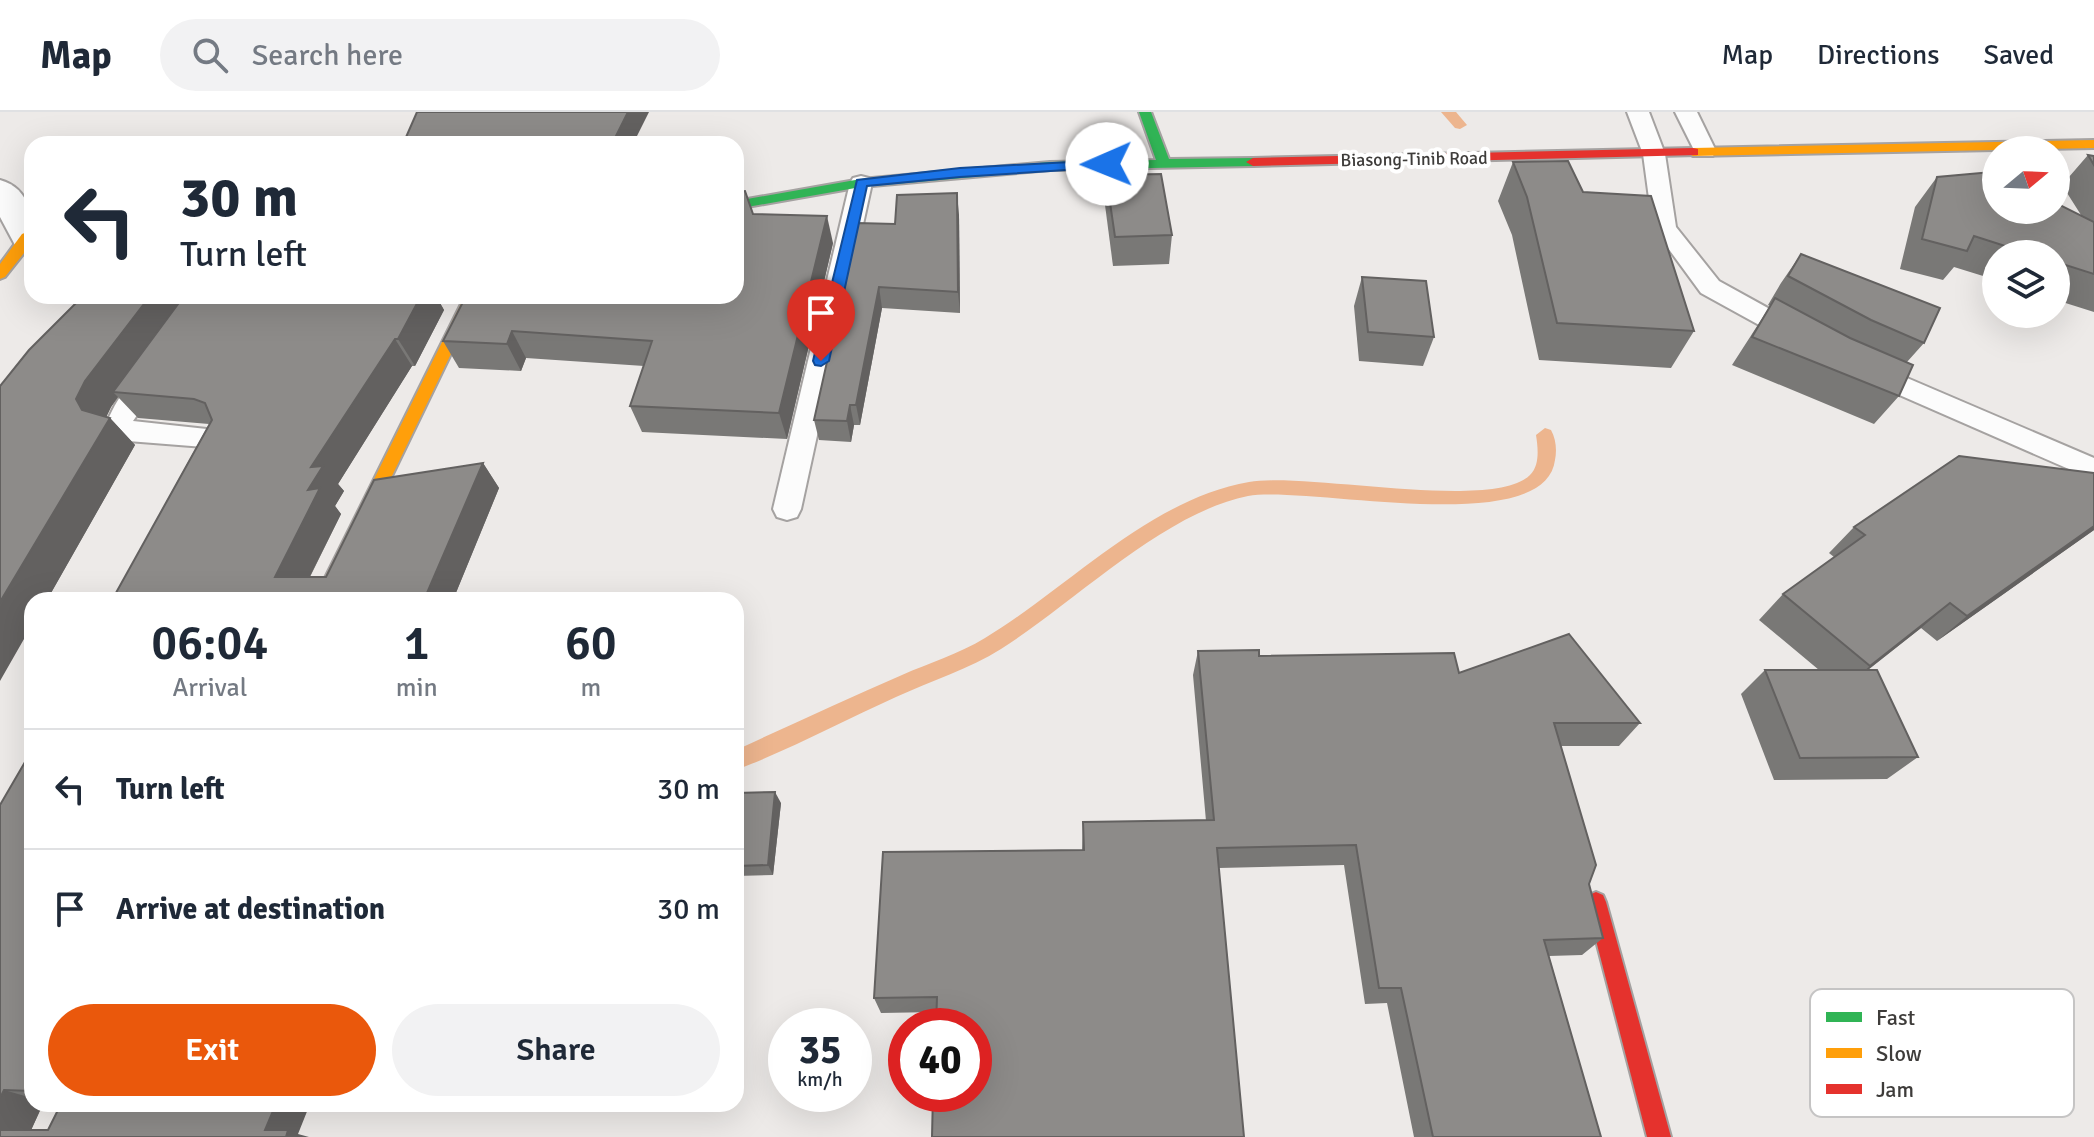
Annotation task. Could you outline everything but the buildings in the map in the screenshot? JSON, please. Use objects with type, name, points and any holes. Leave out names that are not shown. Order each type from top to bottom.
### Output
[{"type":"street","points":[[1145,112],[1164,163]]},
{"type":"street","name":"Biasong-Tinib Road","points":[[744,204],[861,183],[1050,166],[2094,144]]},
{"type":"street","points":[[0,191],[6,195],[24,228]]},
{"type":"street","points":[[0,274],[24,243]]},
{"type":"street","points":[[327,592],[468,304]]},
{"type":"street","points":[[1596,902],[1659,1137]]},
{"type":"lane","points":[[1638,112],[1654,154],[1665,228],[1710,287],[1813,344]]},
{"type":"lane","points":[[1686,112],[1705,151]]},
{"type":"lane","points":[[787,509],[861,183]]},
{"type":"lane","points":[[166,356],[122,416],[118,427],[128,431],[216,438],[219,445],[196,489]]},
{"type":"lane","points":[[1838,358],[2094,470]]},
{"type":"waterway","points":[[1448,112],[1460,125]]},
{"type":"waterway","points":[[744,756],[991,645],[1150,533],[1217,498],[1249,489],[1278,487],[1440,497],[1510,493],[1532,484],[1542,474],[1547,456],[1545,435]]},
{"type":"traffic: fast","points":[[1145,112],[1164,163]]},
{"type":"traffic: fast","points":[[744,204],[861,183],[1050,166],[1253,162]]},
{"type":"traffic: slow","points":[[1693,152],[2094,144]]},
{"type":"traffic: slow","points":[[0,274],[24,241]]},
{"type":"traffic: slow","points":[[327,592],[468,304]]},
{"type":"traffic: jam","points":[[1253,162],[1693,152]]},
{"type":"traffic: jam","points":[[1596,902],[1659,1137]]},
{"type":"route","points":[[821,361],[861,183],[960,172],[1107,164]]}]
